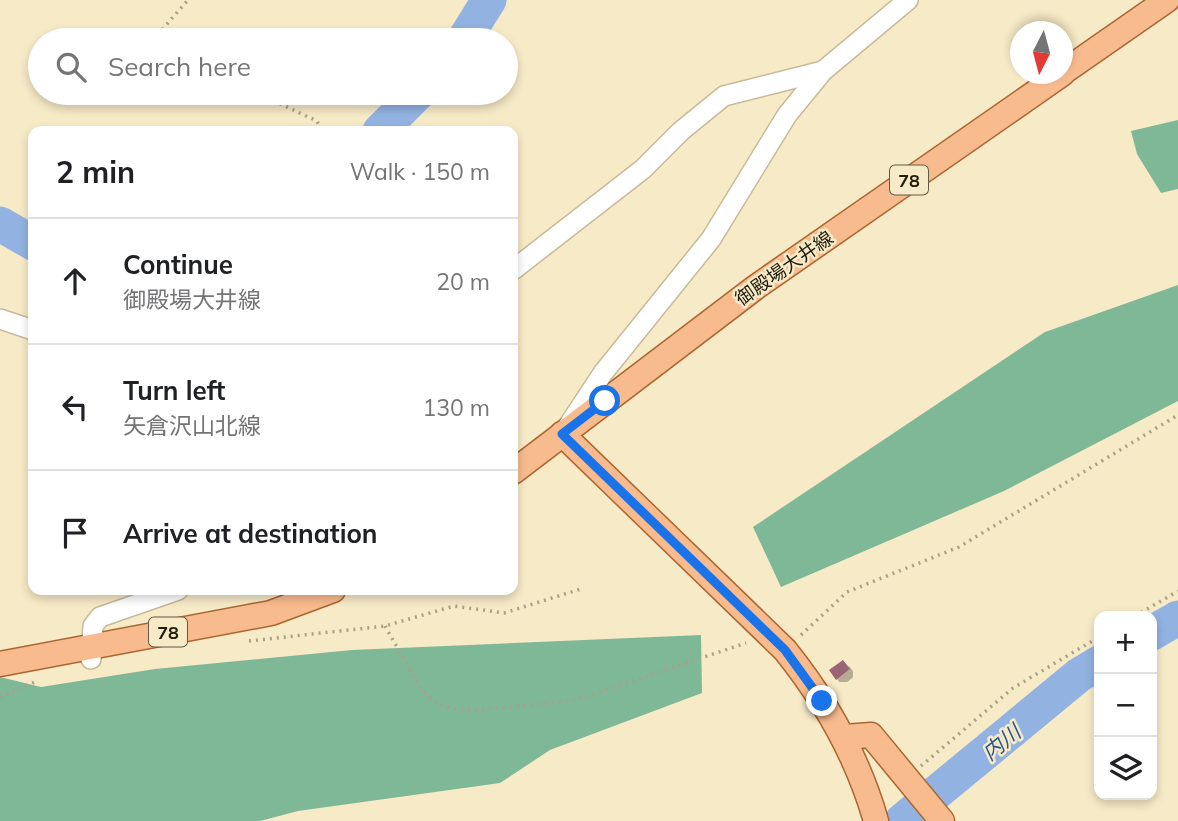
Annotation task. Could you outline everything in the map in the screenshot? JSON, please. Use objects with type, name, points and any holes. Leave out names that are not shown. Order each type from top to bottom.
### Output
[{"type":"main road","name":"御殿場大井線","points":[[1073,65],[1167,0]]},
{"type":"main road","name":"御殿場大井線","points":[[518,468],[755,287],[1046,84]]},
{"type":"main road","points":[[562,434],[785,650],[811,682],[844,737],[874,813]]},
{"type":"main road","name":"78","points":[[0,664],[90,653],[271,613],[320,595]]},
{"type":"main road","points":[[844,737],[871,735],[942,821]]},
{"type":"street","points":[[562,434],[603,373],[711,239],[787,115],[823,71],[908,0]]},
{"type":"street","points":[[518,266],[643,169],[681,131],[724,96],[823,71]]},
{"type":"street","points":[[0,318],[28,328]]},
{"type":"street","points":[[90,653],[93,626],[100,617],[164,595]]},
{"type":"path","points":[[164,28],[188,0]]},
{"type":"path","points":[[283,105],[317,121],[320,126]]},
{"type":"path","points":[[785,650],[847,592],[960,547],[1178,415]]},
{"type":"path","points":[[584,588],[504,613],[454,606],[385,626],[421,690],[436,703],[454,709],[479,710],[576,700],[741,646],[764,631]]},
{"type":"path","points":[[1144,611],[1178,591]]},
{"type":"path","points":[[908,780],[1013,688],[1094,641]]},
{"type":"green space","points":[[1178,120],[1178,189],[1161,193],[1137,154],[1131,131]]},
{"type":"green space","points":[[1178,285],[1178,401],[1004,491],[781,587],[753,527],[1045,332]]},
{"type":"green space","points":[[701,635],[702,693],[550,750],[500,783],[298,811],[260,821],[0,821],[0,677],[41,687],[155,669],[352,650]]},
{"type":"building","points":[[843,660],[850,669],[836,680],[829,670]]},
{"type":"waterway","points":[[472,28],[489,0]]},
{"type":"waterway","points":[[385,126],[406,105]]},
{"type":"waterway","points":[[0,224],[28,240]]},
{"type":"waterway","name":"内川","points":[[1157,630],[1178,618]]},
{"type":"waterway","name":"内川","points":[[902,821],[1079,675],[1094,666]]},
{"type":"route","points":[[605,401],[562,434],[659,531],[785,650],[811,682],[822,701]]}]
